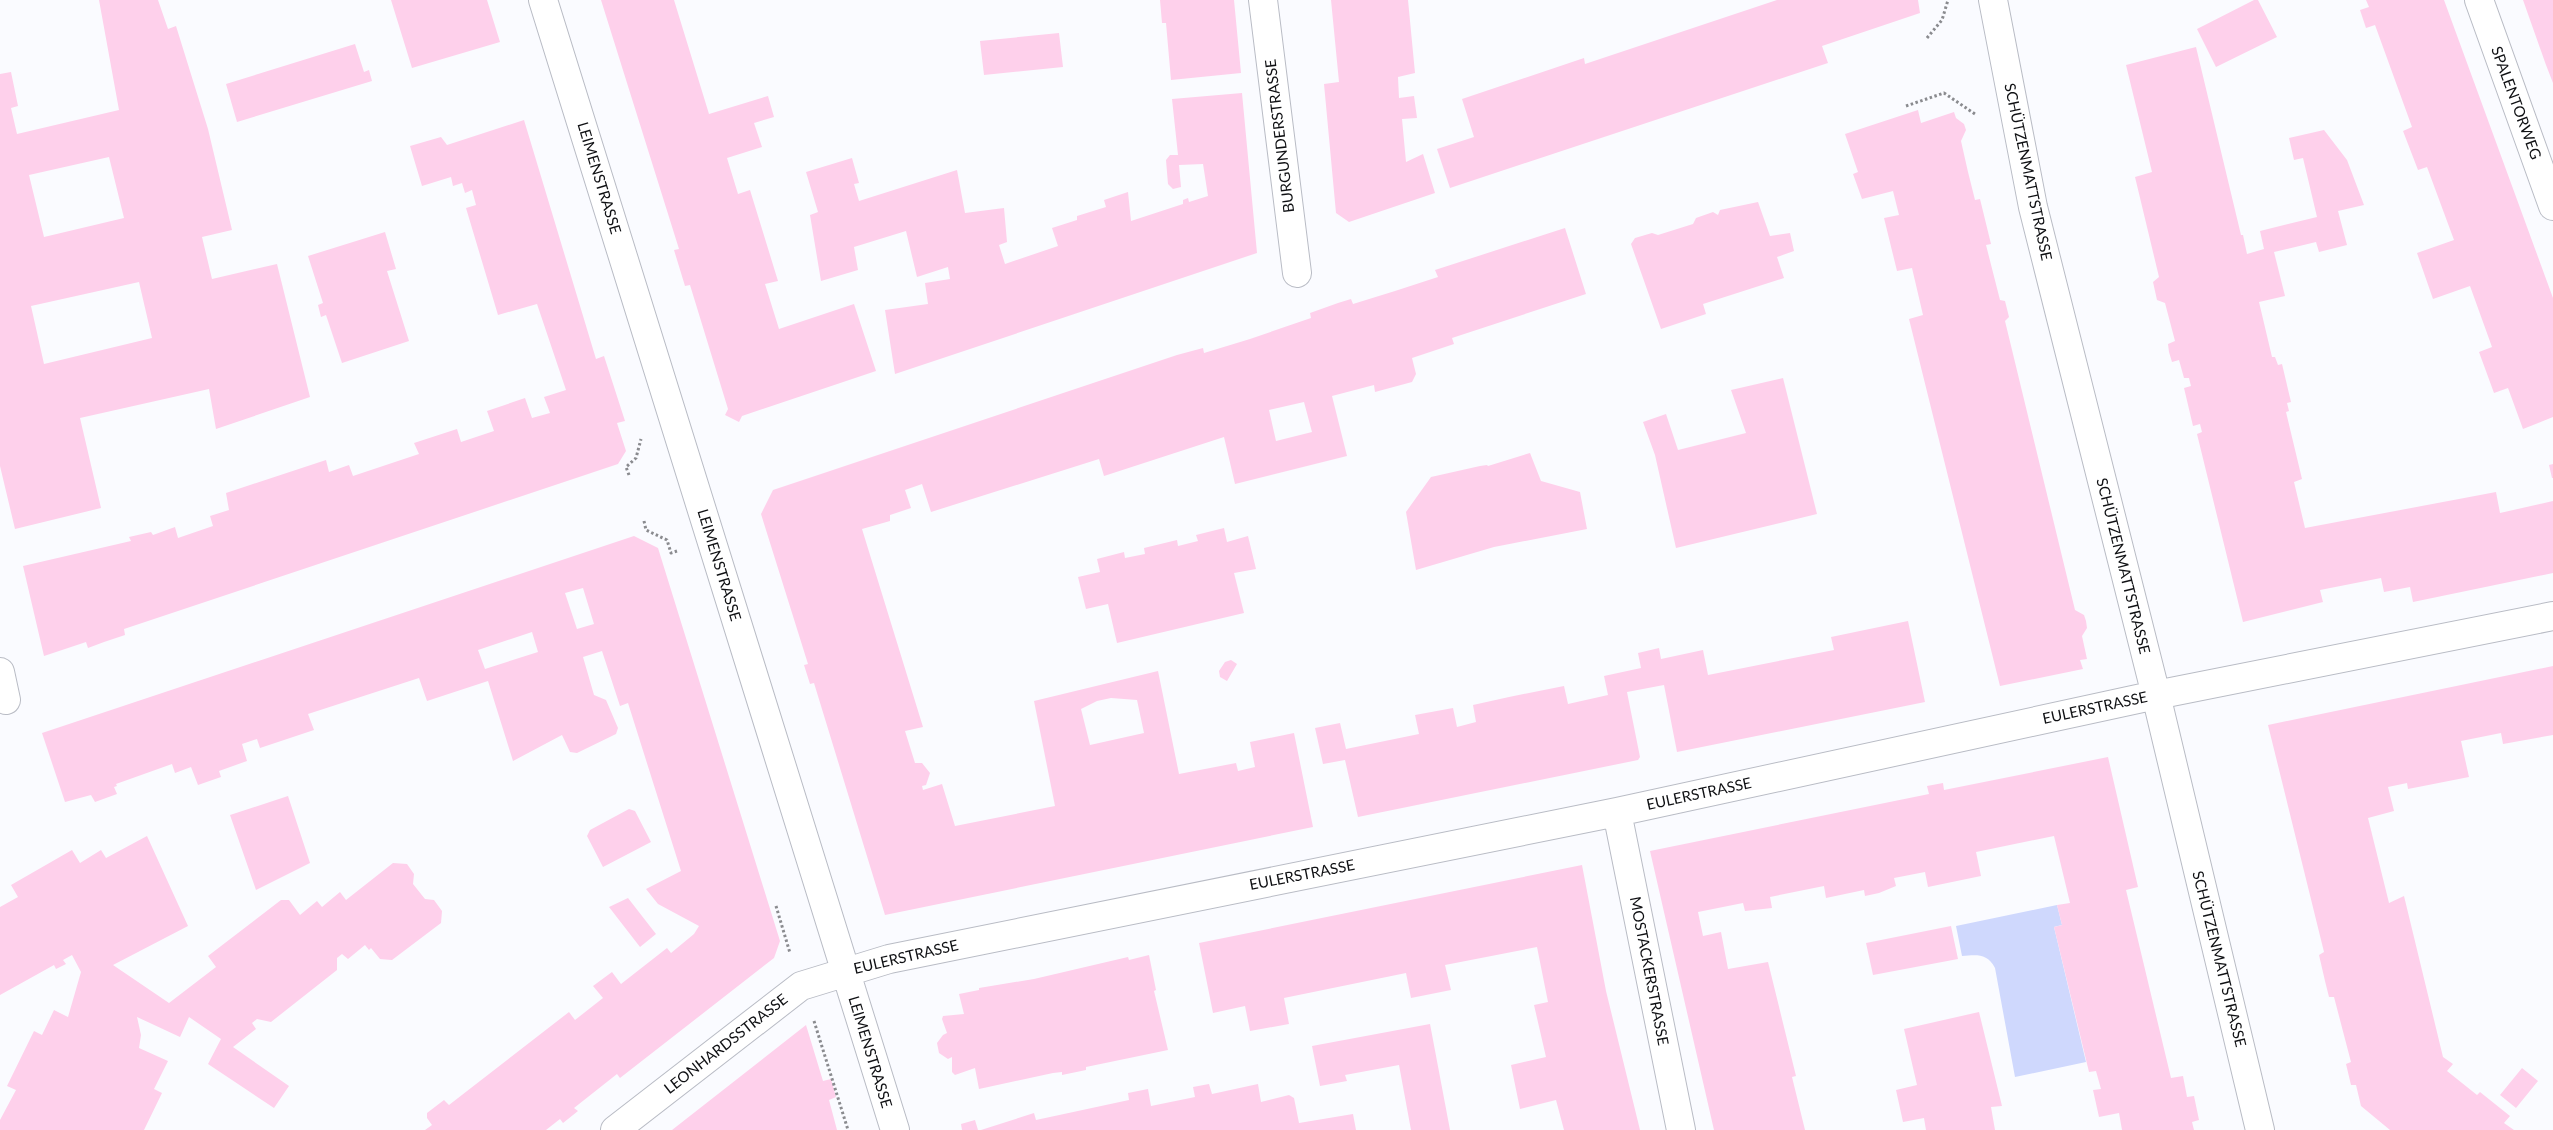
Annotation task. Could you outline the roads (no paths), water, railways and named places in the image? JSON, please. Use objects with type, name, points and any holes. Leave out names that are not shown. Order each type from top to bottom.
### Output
[{"type":"street","name":"LEIMENSTRASSE","points":[[543,0],[894,1130]]},
{"type":"street","name":"BURGUNDERSTRASSE","points":[[1263,0],[1297,273]]},
{"type":"street","name":"SCHÜTZENMATTSTRASSE","points":[[1993,0],[2033,208],[2156,695],[2260,1130]]},
{"type":"street","name":"SPALENTORWEG","points":[[2479,0],[2553,206]]},
{"type":"street","name":"EULERSTRASSE","points":[[845,971],[918,953],[1617,812],[2156,695],[2553,616]]},
{"type":"street","points":[[0,672],[6,700]]},
{"type":"street","name":"MOSTACKERSTRASSE","points":[[1617,812],[1681,1130]]},
{"type":"street","name":"LEONHARDSSTRASSE","points":[[615,1130],[801,986],[845,971]]}]
